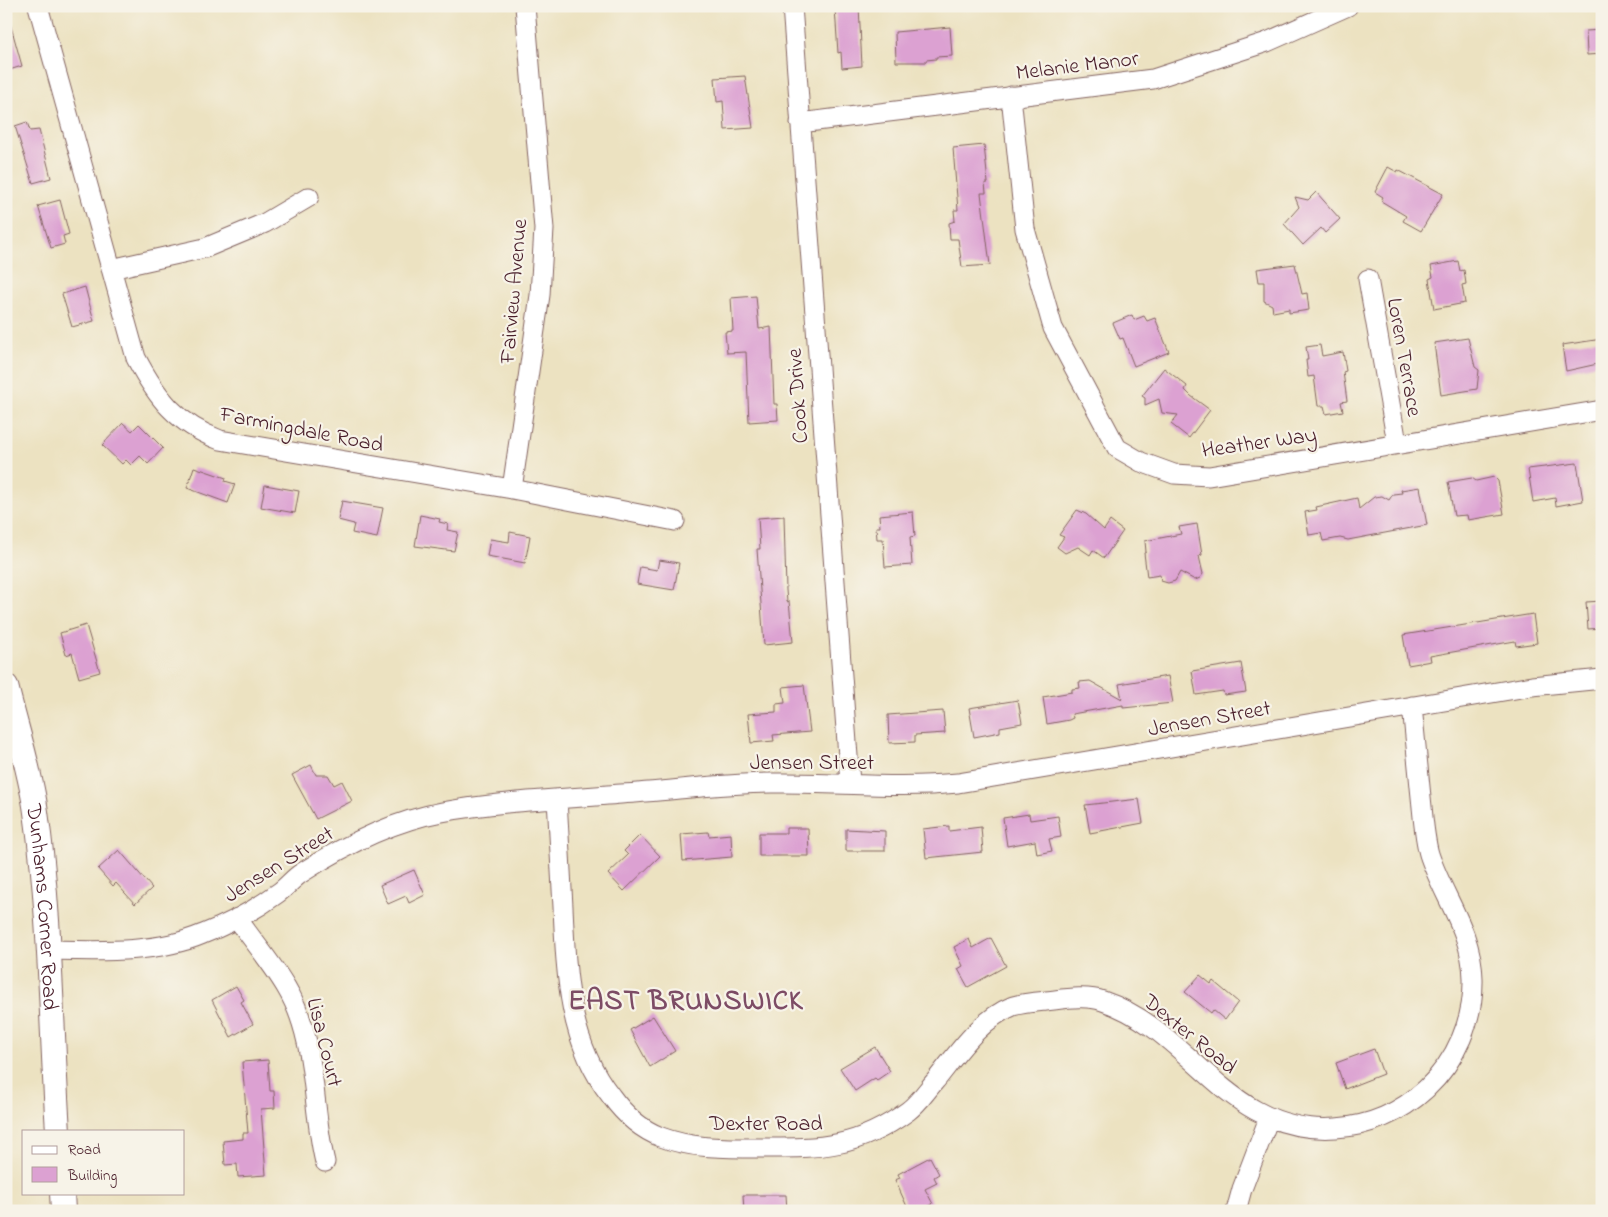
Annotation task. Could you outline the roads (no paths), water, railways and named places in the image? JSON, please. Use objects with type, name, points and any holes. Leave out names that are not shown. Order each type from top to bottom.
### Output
[{"type":"street","name":"Farmingdale Road","points":[[38,6],[136,358],[148,382],[165,403],[197,431],[220,440],[512,489],[676,521]]},
{"type":"street","name":"Fairview Avenue","points":[[512,489],[540,296],[544,229],[525,6]]},
{"type":"street","name":"Cook Drive","points":[[792,6],[850,783]]},
{"type":"street","name":"Melanie Manor","points":[[800,123],[1153,79],[1267,42],[1348,6]]},
{"type":"street","name":"Heather Way","points":[[1011,96],[1025,229],[1054,328],[1118,448],[1141,462],[1174,474],[1209,476],[1602,410]]},
{"type":"street","points":[[111,269],[205,248],[264,223],[309,197]]},
{"type":"street","name":"Loren Terrace","points":[[1368,279],[1397,443]]},
{"type":"street","name":"Jensen Street","points":[[48,950],[113,952],[176,942],[201,935],[237,918],[279,893],[300,873],[397,824],[440,812],[490,805],[770,783],[850,783],[921,787],[958,783],[1532,686],[1602,679]]},
{"type":"street","name":"Dunhams Corner Road","points":[[6,686],[26,757],[36,812],[48,950],[58,1130]]},
{"type":"street","name":"Dexter Road","points":[[557,800],[567,981],[585,1055],[596,1078],[619,1106],[641,1128],[663,1138],[716,1148],[818,1148],[850,1141],[883,1128],[913,1108],[970,1038],[994,1018],[1013,1006],[1098,998],[1124,1009],[1154,1030],[1212,1077],[1232,1096],[1269,1118],[1286,1124],[1317,1129],[1348,1127],[1378,1119],[1405,1105],[1430,1086],[1449,1061],[1463,1034],[1473,988],[1471,958],[1463,928],[1430,854],[1412,706]]},
{"type":"street","name":"Lisa Court","points":[[237,918],[287,988],[300,1023],[317,1098],[320,1142],[325,1162]]},
{"type":"street","points":[[1236,1211],[1242,1189],[1269,1118]]},
{"type":"street","points":[[62,1194],[63,1211]]},
{"type":"district","name":"EAST BRUNSWICK","points":[[686,999]]}]
